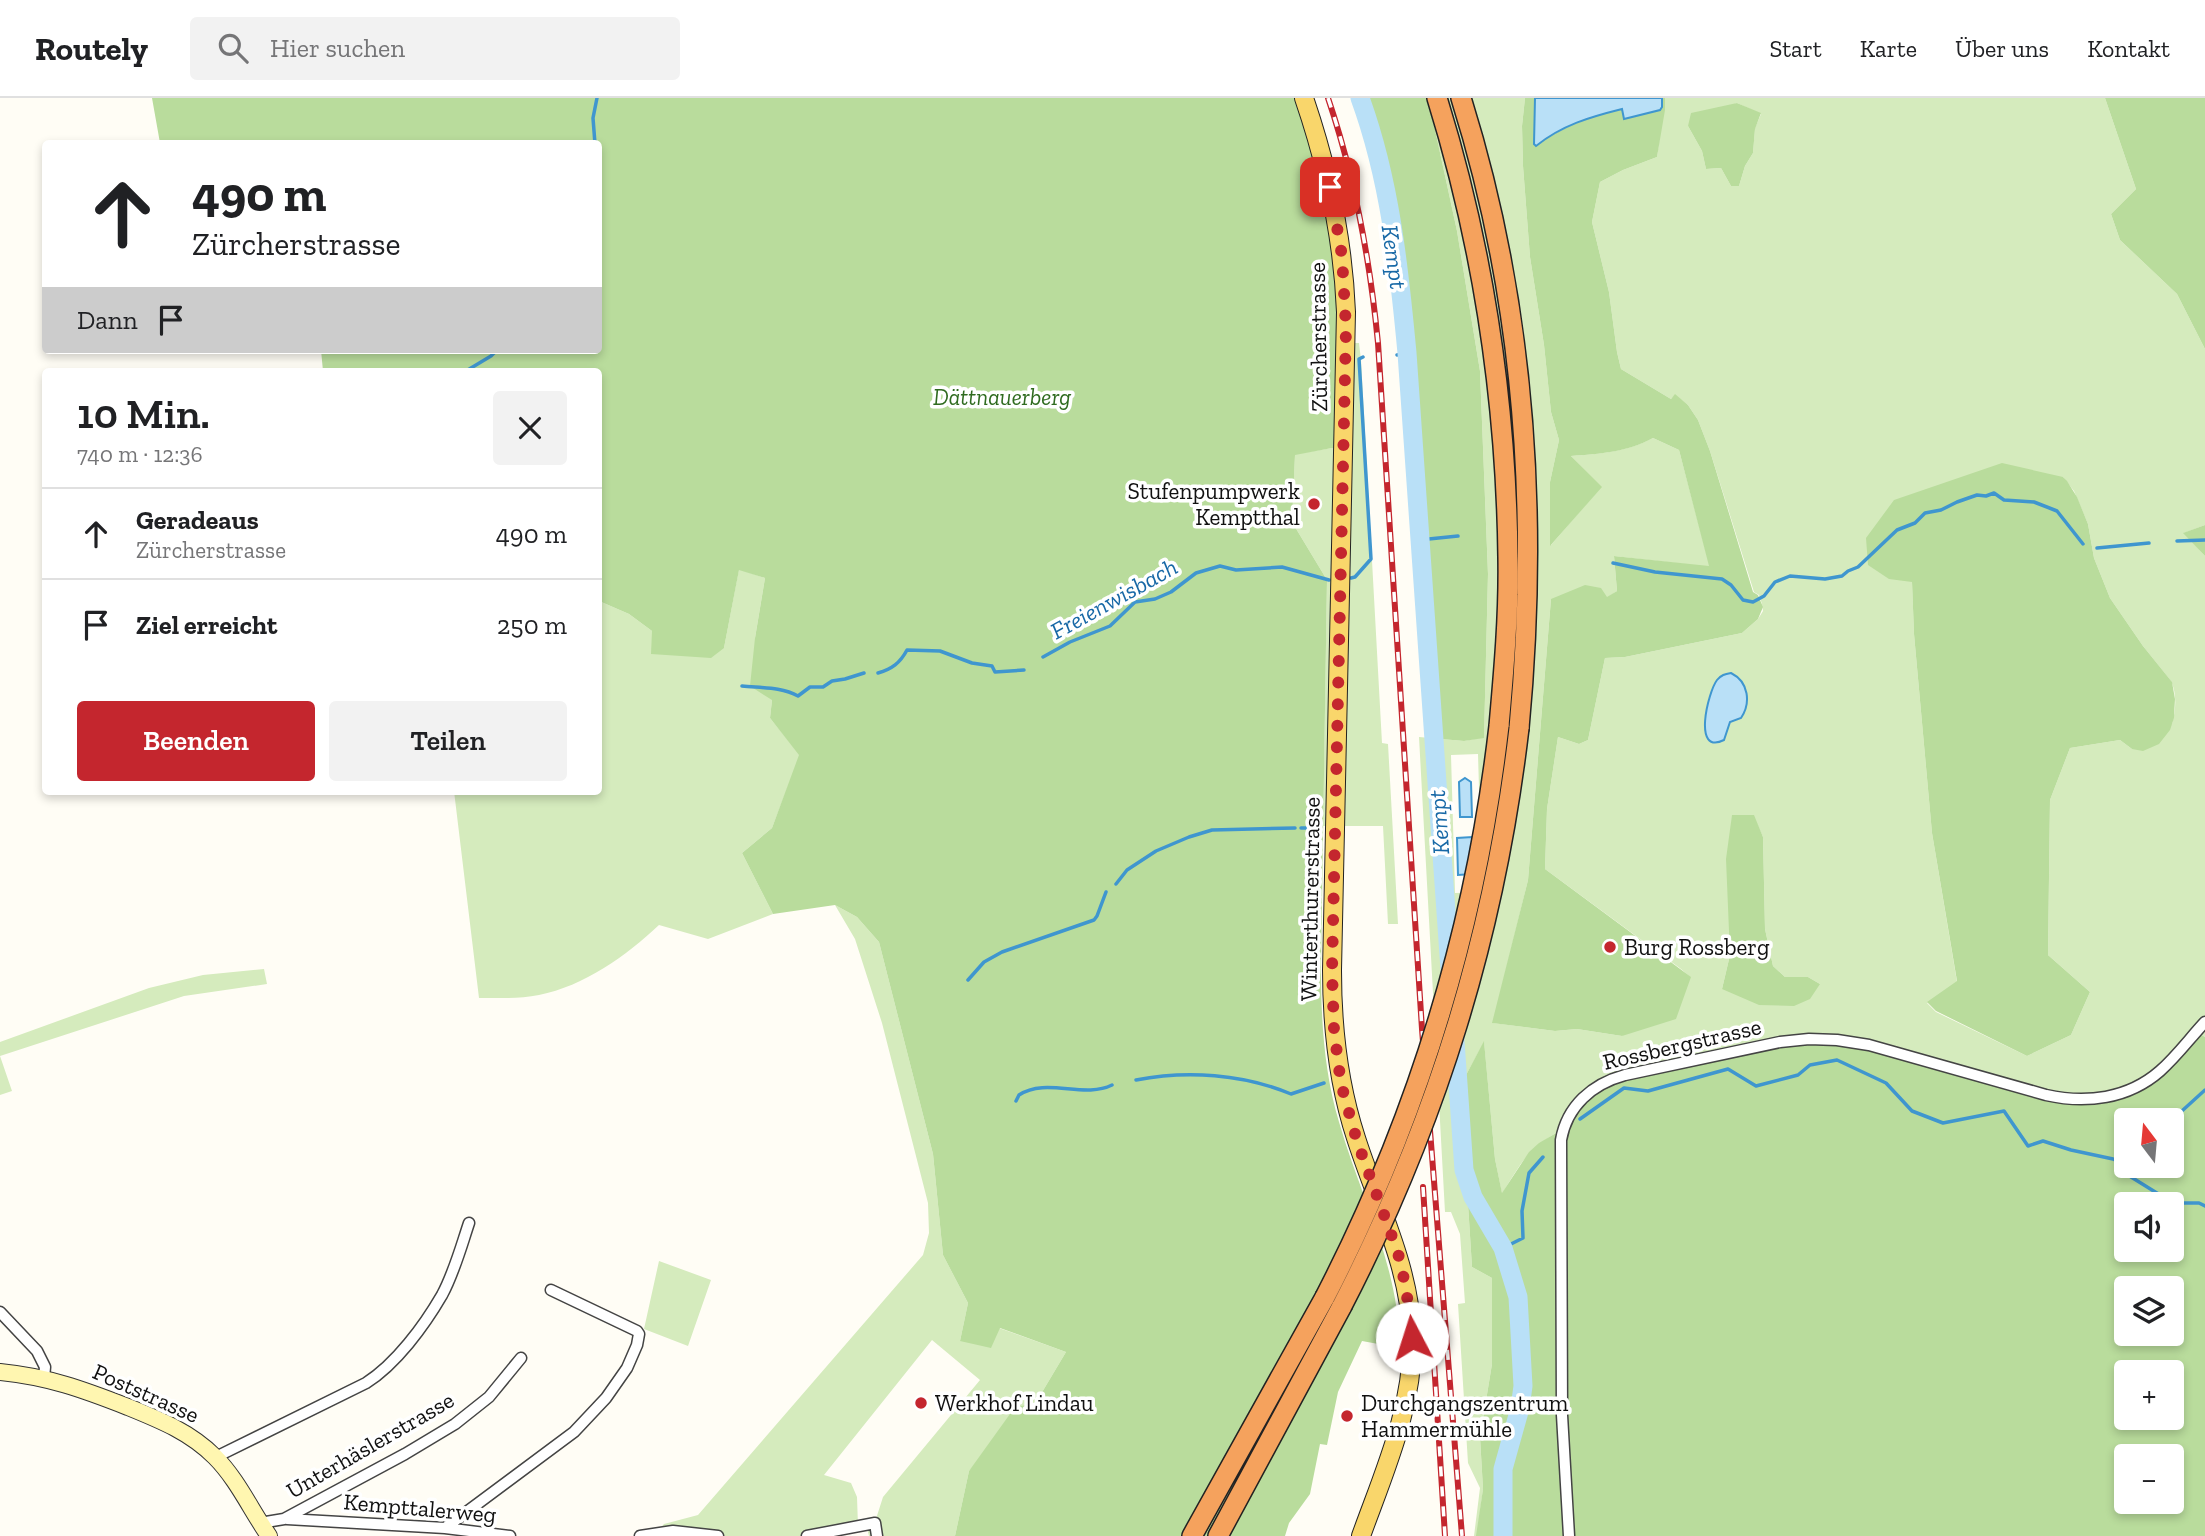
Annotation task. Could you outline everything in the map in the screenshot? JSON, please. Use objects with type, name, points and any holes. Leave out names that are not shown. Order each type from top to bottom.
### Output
[{"type":"highway","points":[[1218,1536],[1334,1301],[1353,1240],[1392,1154],[1436,1030],[1460,948],[1491,791],[1506,643],[1508,558],[1499,408],[1490,333],[1475,250],[1437,98]]},
{"type":"highway","points":[[1192,1536],[1225,1475],[1334,1301],[1371,1249],[1406,1170],[1455,1036],[1492,897],[1508,813],[1526,644],[1528,491],[1513,330],[1498,245],[1461,98]]},
{"type":"highway","points":[[1177,1536],[1225,1475]]},
{"type":"main road","name":"Zürcherstrasse","points":[[1304,98],[1330,187],[1344,277],[1346,343],[1341,580]]},
{"type":"main road","name":"Winterthurerstrasse","points":[[1341,580],[1332,971],[1334,1039],[1349,1116],[1404,1275],[1412,1338],[1410,1376],[1400,1423],[1361,1536]]},
{"type":"street","name":"Rossbergstrasse","points":[[1569,1536],[1562,1415],[1561,1140],[1571,1112],[1591,1090],[1606,1081],[1625,1075],[1794,1040],[1821,1039],[1869,1045],[2046,1095],[2089,1100],[2118,1094],[2149,1080],[2167,1065],[2205,1023]]},
{"type":"street","points":[[217,1458],[366,1382],[386,1368],[411,1339],[442,1294],[469,1223]]},
{"type":"street","points":[[445,1528],[574,1432],[606,1398],[626,1368],[639,1334],[630,1327],[551,1290]]},
{"type":"street","points":[[0,1312],[37,1351],[45,1367],[44,1378]]},
{"type":"street","name":"Unterhäslerstrasse","points":[[264,1529],[455,1424],[489,1397],[522,1358]]},
{"type":"street","name":"Poststrasse","points":[[0,1372],[44,1378],[74,1386],[170,1425],[197,1440],[217,1458],[264,1529]]},
{"type":"street","name":"Kempttalerweg","points":[[284,1518],[445,1528],[510,1536]]},
{"type":"street","points":[[807,1536],[875,1522],[877,1536]]},
{"type":"street","points":[[640,1536],[673,1531],[718,1536]]},
{"type":"green space","name":"Dättnauerberg","points":[[152,98],[1304,98],[1333,201],[1343,448],[1295,455],[1292,522],[1327,580],[1321,968],[1323,1026],[1334,1103],[1386,1260],[1398,1317],[1400,1348],[1362,1341],[1338,1392],[1327,1445],[1320,1444],[1310,1494],[1289,1523],[1285,1536],[955,1536],[969,1471],[1015,1407],[1035,1404],[1066,1352],[1000,1328],[991,1348],[960,1341],[968,1303],[943,1255],[933,1154],[879,942],[857,917],[835,905],[773,914],[742,853],[772,828],[799,755],[770,718],[772,700],[750,686],[765,578],[739,570],[724,648],[711,658],[651,654],[652,631],[629,614],[602,602],[602,368],[323,368],[321,354],[602,354],[602,140],[159,140]]},
{"type":"green space","points":[[1351,98],[1426,98],[1457,231],[1480,371],[1488,574],[1484,738],[1464,741],[1441,739],[1417,544],[1392,257],[1374,167]]},
{"type":"green space","points":[[1426,98],[1525,98],[1522,126],[1523,166],[1530,257],[1551,412],[1559,440],[1550,482],[1551,545],[1601,487],[1571,456],[1623,449],[1653,438],[1679,450],[1710,567],[1614,556],[1617,591],[1607,598],[1551,599],[1528,880],[1493,1023],[1555,1031],[1577,1029],[1622,1036],[1690,977],[1545,869],[1547,809],[1558,737],[1579,744],[1588,740],[1605,658],[1625,657],[1742,633],[1763,611],[1759,595],[1754,592],[1698,420],[1688,405],[1675,395],[1671,399],[1621,369],[1609,292],[1592,222],[1600,182],[1657,157],[1665,98],[2105,98],[2136,189],[2111,214],[2120,240],[2177,294],[2205,349],[2205,525],[2184,533],[2205,556],[2205,1037],[2196,1033],[2176,1056],[2118,1094],[1563,1129],[1533,1149],[1502,1194],[1495,1159],[1484,1042],[1465,1077],[1472,1267],[1492,1278],[1492,1364],[1480,1437],[1483,1489],[1477,1536],[1474,1536],[1480,1488],[1468,1463],[1458,1304],[1465,1303],[1460,1234],[1451,1212],[1445,1212],[1419,737],[1464,741],[1484,737],[1488,574],[1480,371],[1457,231]],"holes":[[[1737,103],[1761,114],[1755,128],[1753,153],[1745,166],[1739,186],[1731,186],[1721,168],[1706,169],[1702,151],[1688,126]],[[2063,477],[2074,491],[2088,524],[2094,558],[2110,598],[2171,681],[2174,691],[2172,724],[2132,749],[2120,740],[2070,748],[2050,800],[2048,955],[2090,992],[2071,1035],[2027,1056],[1936,1012],[1927,1003],[1957,982],[1932,833],[1914,634],[1912,581]],[[1478,754],[1482,892],[1455,893],[1451,755]],[[1732,815],[1753,815],[1763,837],[1765,929],[1773,966],[1785,977],[1808,977],[1820,984],[1722,989],[1730,955]]]},
{"type":"green space","points":[[1525,98],[1535,98],[1536,146],[1577,123],[1599,115],[1622,109],[1625,119],[1661,109],[1662,98],[1665,98],[1657,157],[1600,182],[1592,222],[1609,292],[1617,352],[1621,369],[1671,399],[1675,394],[1688,405],[1698,420],[1753,592],[1758,595],[1763,607],[1758,619],[1742,633],[1625,657],[1605,658],[1588,740],[1579,744],[1558,737],[1547,809],[1545,869],[1691,977],[1676,1019],[1622,1036],[1577,1029],[1555,1031],[1492,1023],[1528,880],[1551,599],[1585,585],[1601,588],[1607,597],[1617,591],[1614,556],[1709,566],[1679,450],[1653,438],[1624,449],[1571,456],[1602,487],[1550,546],[1550,482],[1559,440],[1551,412],[1530,257],[1523,166],[1522,126]]},
{"type":"green space","points":[[2105,98],[2205,98],[2205,349],[2177,294],[2120,240],[2111,214],[2136,189]]},
{"type":"green space","points":[[1737,103],[1761,113],[1755,129],[1753,153],[1745,166],[1739,186],[1731,186],[1721,168],[1706,169],[1702,151],[1688,126],[1691,113]]},
{"type":"green space","points":[[1346,343],[1359,343],[1361,360],[1382,743],[1388,744],[1398,924],[1388,924],[1383,826],[1323,826],[1327,580],[1292,522],[1295,454],[1343,448]]},
{"type":"green space","points":[[2002,463],[2063,477],[2067,481],[2088,524],[2094,558],[2110,598],[2172,682],[2175,699],[2170,730],[2159,744],[2143,751],[2132,749],[2120,740],[2070,748],[2050,800],[2048,955],[2090,992],[2071,1035],[2027,1056],[1936,1011],[1927,1002],[1957,981],[1932,833],[1914,634],[1912,582],[1889,579],[1868,565],[1866,538],[1894,500]]},
{"type":"green space","points":[[2205,525],[2205,556],[2183,533]]},
{"type":"green space","points":[[739,569],[765,578],[755,638],[772,700],[770,718],[800,755],[772,828],[742,853],[773,914],[708,939],[659,925],[633,948],[604,968],[572,985],[532,996],[479,998],[454,795],[602,795],[602,602],[629,614],[652,631],[724,648]]},
{"type":"green space","points":[[1732,815],[1754,815],[1763,837],[1765,929],[1773,966],[1785,977],[1808,977],[1820,984],[1810,999],[1794,1006],[1759,1005],[1722,989],[1730,955],[1726,859]]},
{"type":"green space","points":[[835,905],[857,917],[879,942],[933,1154],[943,1255],[968,1303],[960,1341],[999,1328],[1066,1352],[1035,1404],[969,1471],[955,1536],[869,1536],[866,1524],[875,1522],[883,1497],[980,1380],[932,1340],[824,1475],[851,1483],[857,1497],[858,1526],[807,1536],[718,1536],[657,1532],[664,1524],[698,1515],[923,1255],[929,1233],[928,1203],[882,1023],[855,939]]},
{"type":"green space","points":[[264,969],[267,984],[184,996],[0,1056],[0,1042],[149,988],[203,975]]},
{"type":"green space","points":[[2196,1032],[2205,1037],[2205,1536],[1476,1536],[1483,1489],[1480,1437],[1492,1364],[1492,1278],[1472,1267],[1465,1077],[1484,1041],[1495,1159],[1502,1193],[1529,1152],[1563,1129],[1599,1085],[1763,1046],[1837,1040],[2080,1100],[2139,1086]]},
{"type":"green space","points":[[0,1056],[12,1091],[0,1095]]},
{"type":"green space","points":[[659,1261],[711,1280],[688,1346],[644,1329]]},
{"type":"water","points":[[1535,98],[1662,98],[1662,107],[1660,110],[1624,119],[1622,109],[1599,115],[1566,127],[1536,146]]},
{"type":"water","points":[[1731,673],[1745,687],[1746,706],[1741,718],[1730,722],[1724,740],[1714,743],[1708,739],[1705,731],[1707,708],[1717,680]]},
{"type":"water","points":[[1465,778],[1471,782],[1472,817],[1460,817],[1459,782]]},
{"type":"water","points":[[1472,837],[1472,874],[1458,875],[1457,838]]},
{"type":"waterway","points":[[595,140],[593,118],[597,98]]},
{"type":"waterway","name":"Kempt","points":[[1360,98],[1386,192],[1404,321],[1464,1170],[1473,1197],[1503,1248],[1518,1297],[1523,1386],[1520,1408],[1503,1469],[1503,1536]]},
{"type":"waterway","name":"Freienwisbach","points":[[1397,355],[1407,353]]},
{"type":"waterway","points":[[471,368],[493,354]]},
{"type":"waterway","name":"Freienwisbach","points":[[1351,578],[1371,559],[1359,359],[1363,357]]},
{"type":"waterway","points":[[1613,563],[1655,572],[1722,579],[1731,585],[1743,600],[1753,602],[1764,596],[1775,582],[1790,576],[1825,579],[1842,576],[1858,567],[1897,530],[1915,523],[1925,513],[1941,510],[1977,495],[1994,493],[2004,500],[2034,502],[2057,511],[2083,544]]},
{"type":"waterway","points":[[1419,540],[1458,536]]},
{"type":"waterway","points":[[2177,541],[2205,540]]},
{"type":"waterway","points":[[2097,548],[2149,543]]},
{"type":"waterway","name":"Freienwisbach","points":[[1043,657],[1070,642],[1110,626],[1135,602],[1155,599],[1171,592],[1196,573],[1220,566],[1236,570],[1282,567],[1329,580]]},
{"type":"waterway","name":"Freienwisbach","points":[[878,673],[895,665],[907,650],[940,651],[972,663],[992,666],[995,672],[1024,670]]},
{"type":"waterway","name":"Freienwisbach","points":[[742,686],[778,689],[798,696],[810,687],[823,687],[832,681],[864,673]]},
{"type":"waterway","points":[[1116,884],[1127,870],[1156,851],[1189,837],[1212,830],[1295,828]]},
{"type":"waterway","points":[[1301,828],[1307,828]]},
{"type":"waterway","points":[[968,980],[984,962],[1002,952],[1094,920],[1106,892]]},
{"type":"waterway","points":[[1580,1119],[1624,1088],[1648,1091],[1728,1069],[1756,1086],[1798,1075],[1810,1065],[1837,1060],[1886,1083],[1912,1111],[1943,1123],[2004,1111],[2028,1146],[2043,1141],[2113,1159],[2123,1172],[2173,1203],[2199,1203],[2205,1206]]},
{"type":"waterway","points":[[1136,1080],[1175,1075],[1215,1076],[1254,1082],[1291,1094],[1324,1083]]},
{"type":"waterway","points":[[1016,1101],[1019,1095],[1041,1088],[1089,1090],[1112,1085]]},
{"type":"waterway","points":[[2184,1109],[2205,1090]]},
{"type":"waterway","points":[[1503,1248],[1523,1238],[1522,1211],[1529,1173],[1543,1157]]},
{"type":"railway","points":[[1328,98],[1360,219],[1378,343],[1422,1029],[1462,1536]]},
{"type":"railway","points":[[1423,1187],[1445,1536]]},
{"type":"place","name":"Stufenpumpwerk Kemptthal","points":[[1314,504]]},
{"type":"place","name":"Burg Rossberg","points":[[1610,947]]},
{"type":"place","name":"Werkhof Lindau","points":[[921,1403]]},
{"type":"place","name":"Durchgangszentrum Hammermühle","points":[[1347,1416]]},
{"type":"route","points":[[1330,187],[1342,256],[1346,328],[1332,971],[1334,1030],[1339,1072],[1349,1116],[1404,1275],[1412,1338]]}]
